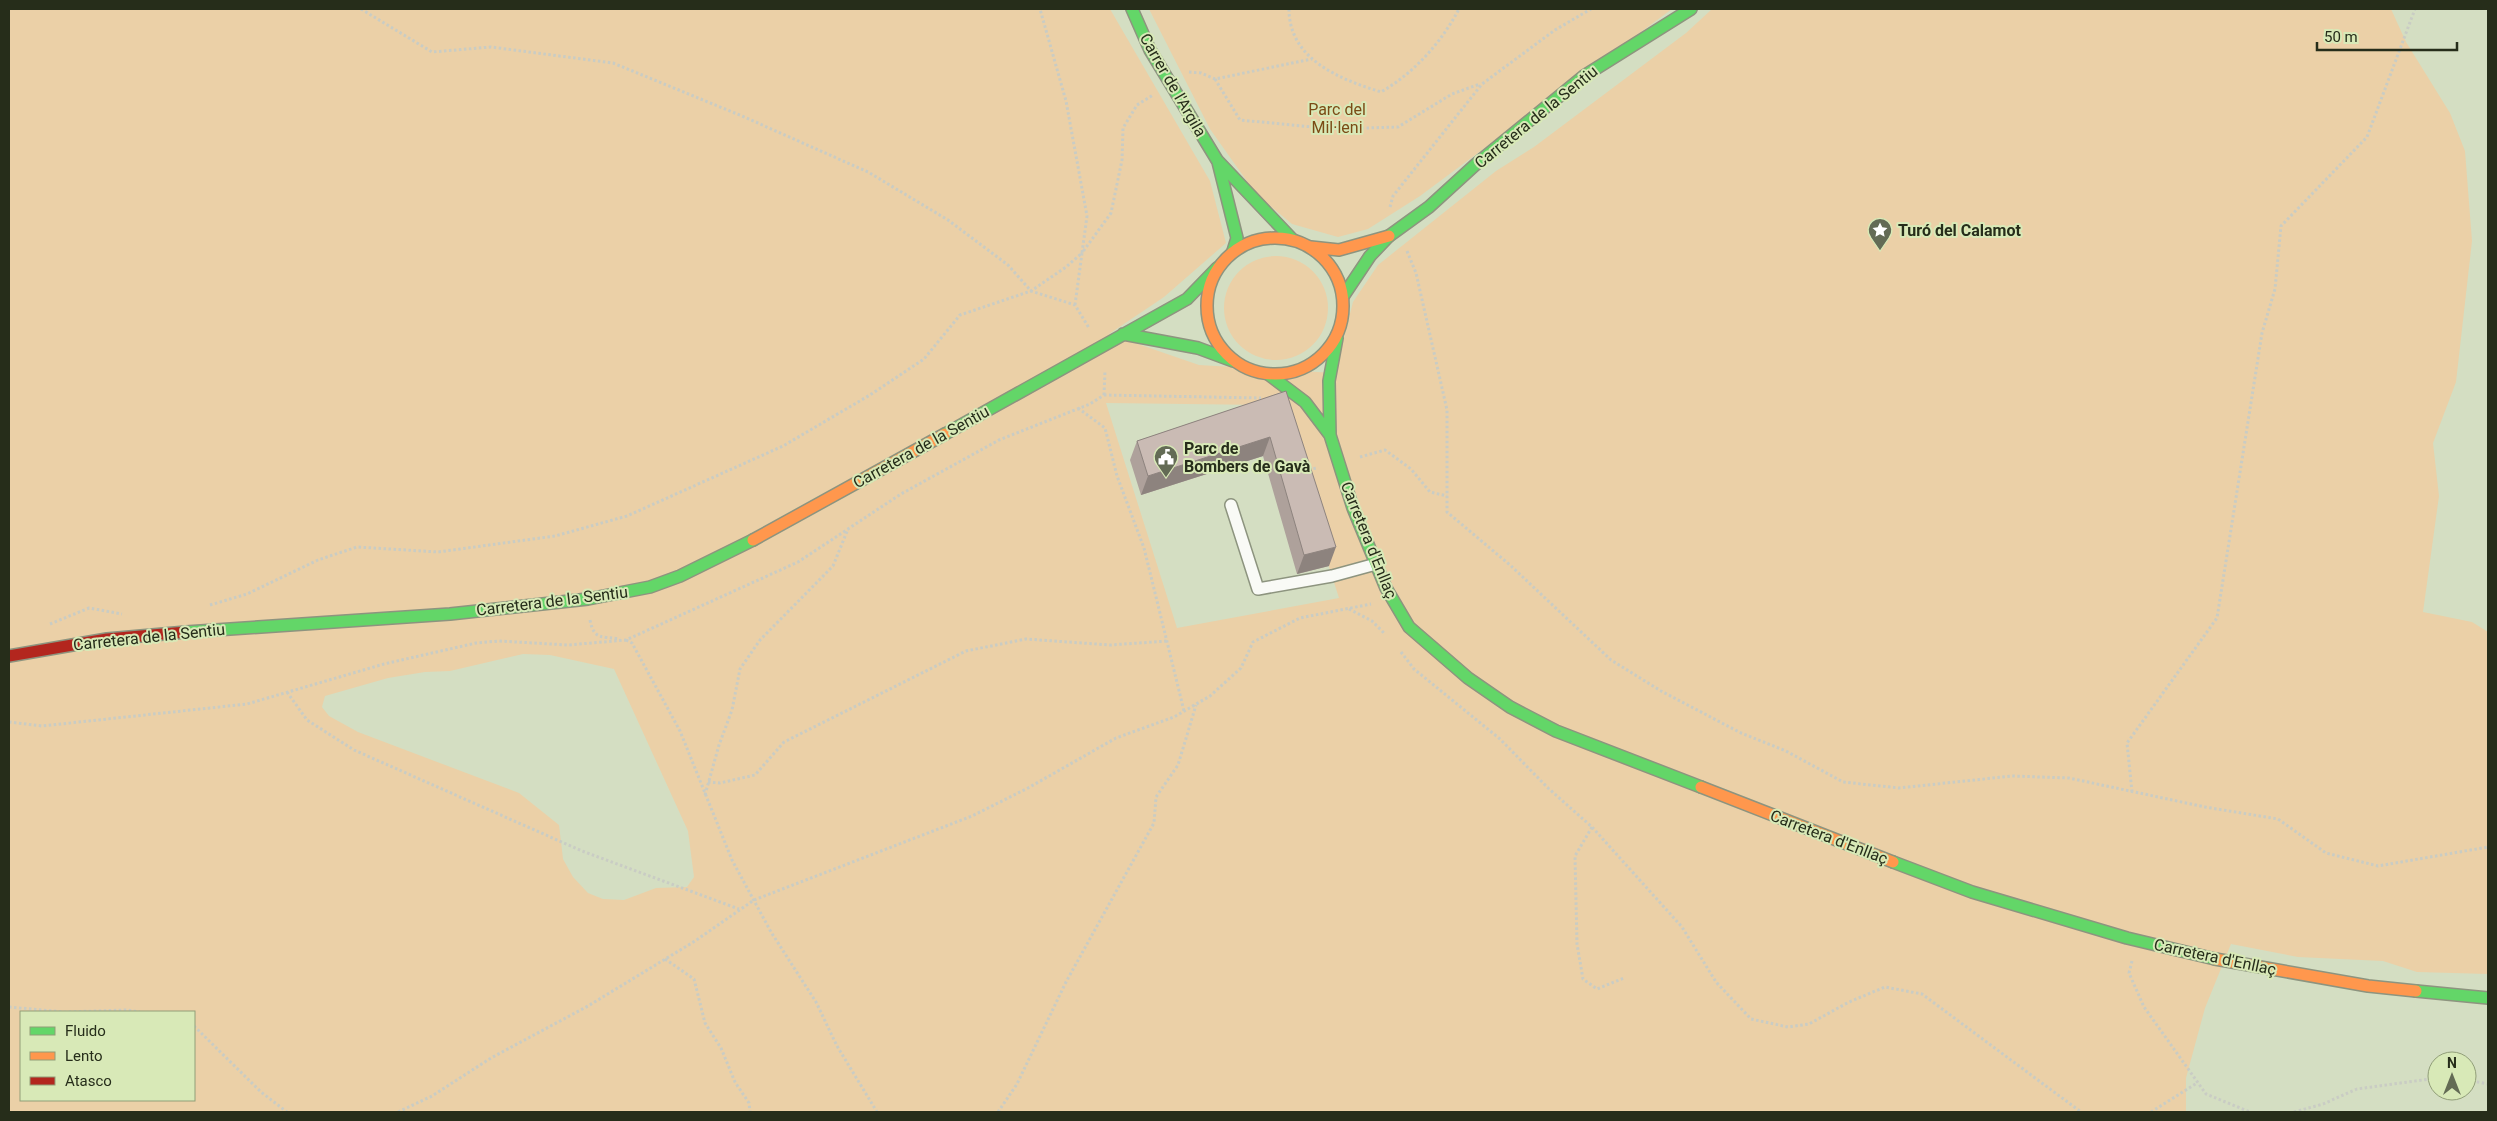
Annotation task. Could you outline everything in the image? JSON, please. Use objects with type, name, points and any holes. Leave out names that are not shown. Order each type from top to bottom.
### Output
[{"type":"street","name":"Carrer de l'Argila","points":[[1132,9],[1150,50],[1218,160],[1293,240]]},
{"type":"street","name":"Carretera de la Sentiu","points":[[1344,295],[1370,256],[1394,233],[1429,207],[1475,165],[1584,76],[1691,9]]},
{"type":"street","name":"Carrer de l'Argila","points":[[1218,160],[1237,238],[1233,251]]},
{"type":"street","name":"Carretera de la Sentiu","points":[[1311,247],[1339,250],[1394,233]]},
{"type":"street","points":[[1123,334],[1198,348],[1251,370],[1268,374],[1288,374],[1308,367],[1324,355],[1336,338],[1343,317],[1344,295],[1338,276],[1326,260],[1311,247],[1293,240],[1272,237],[1258,240],[1233,251],[1218,268],[1209,287],[1206,308],[1210,329],[1220,348],[1235,362]]},
{"type":"street","name":"Carretera de la Sentiu","points":[[9,656],[107,639],[262,625],[450,614],[588,599],[650,587],[680,576],[764,536],[1100,348],[1187,299],[1218,268]]},
{"type":"street","name":"Carretera d'Enllaç","points":[[1336,338],[1329,381],[1330,435],[1353,508],[1384,584],[1409,627],[1468,678],[1510,707],[1556,731],[1972,892],[2136,940],[2243,965],[2358,984],[2488,998]]},
{"type":"street","name":"Carretera d'Enllaç","points":[[1268,374],[1306,402],[1330,435]]},
{"type":"lane","points":[[1231,505],[1258,588],[1332,576],[1376,564]]},
{"type":"path","points":[[361,9],[432,52],[491,47],[613,63],[742,116],[868,172],[948,220],[1008,265],[1031,291],[1075,305]]},
{"type":"path","points":[[1040,9],[1066,101],[1087,216],[1075,305],[1100,348]]},
{"type":"path","points":[[1289,9],[1289,25],[1302,50],[1326,70],[1380,92],[1399,82],[1418,65],[1459,9]]},
{"type":"path","points":[[1591,9],[1555,30],[1482,84],[1393,196],[1388,210],[1394,233],[1416,273],[1447,410],[1447,512],[1510,565],[1611,660],[1661,691],[1741,733],[1786,751],[1843,782],[1899,788],[2012,776],[2069,778],[2132,792],[2278,819],[2326,853],[2378,866],[2488,847]]},
{"type":"path","points":[[2132,792],[2127,743],[2217,618],[2262,333],[2275,288],[2281,226],[2367,138],[2414,9]]},
{"type":"path","points":[[1185,74],[1190,71],[1215,79],[1313,59]]},
{"type":"path","points":[[1215,79],[1240,120],[1334,129],[1398,127],[1452,94],[1482,84]]},
{"type":"path","points":[[203,608],[247,594],[318,560],[357,547],[438,552],[555,536],[627,516],[783,446],[870,395],[924,359],[960,315],[1031,291],[1066,267],[1082,253],[1111,212],[1122,160],[1123,128],[1137,105],[1153,95]]},
{"type":"path","points":[[1104,395],[1266,398]]},
{"type":"path","points":[[1078,408],[1104,428],[1117,476],[1144,548],[1184,711]]},
{"type":"path","points":[[1355,458],[1384,450],[1411,469],[1430,492],[1447,496]]},
{"type":"path","points":[[1305,454],[1311,469],[1323,467]]},
{"type":"path","points":[[704,796],[718,745],[732,710],[740,669],[760,640],[833,566],[848,529]]},
{"type":"path","points":[[398,1112],[432,1096],[491,1058],[588,1006],[754,900],[972,816],[1028,788],[1116,738],[1184,711],[1210,696],[1241,668],[1253,642],[1300,618],[1372,604],[1384,584]]},
{"type":"path","points":[[588,599],[592,630],[598,636],[626,640],[632,643],[676,725],[732,860],[771,932],[816,1002],[837,1046],[877,1112]]},
{"type":"path","points":[[47,625],[89,608],[128,614]]},
{"type":"path","points":[[1348,609],[1372,621],[1391,640]]},
{"type":"path","points":[[708,782],[720,783],[755,775],[784,742],[966,650],[1026,639],[1110,645],[1168,641]]},
{"type":"path","points":[[1397,647],[1414,668],[1500,739],[1548,788],[1592,827],[1682,927],[1716,982],[1751,1019],[1788,1027],[1809,1024],[1849,1002],[1885,987],[1922,994],[2081,1112]]},
{"type":"path","points":[[286,692],[307,720],[354,750],[582,851],[739,909]]},
{"type":"path","points":[[998,1112],[1016,1084],[1066,982],[1154,823],[1156,797],[1178,765],[1196,704]]},
{"type":"path","points":[[1592,827],[1575,856],[1577,944],[1583,979],[1597,989],[1624,978]]},
{"type":"path","points":[[2136,940],[2129,974],[2144,1007],[2206,1094],[2250,1112]]},
{"type":"path","points":[[665,958],[694,979],[706,1023],[721,1048],[735,1082],[749,1103],[750,1112]]},
{"type":"path","points":[[9,1007],[53,1011]]},
{"type":"path","points":[[96,1011],[134,1011]]},
{"type":"path","points":[[195,1027],[261,1092],[287,1112]]},
{"type":"path","points":[[2294,1112],[2323,1104],[2357,1089],[2427,1079]]},
{"type":"path","points":[[2151,1112],[2197,1083]]},
{"type":"green space","points":[[9,9],[1110,9],[1210,181],[1226,243],[1164,297],[1109,334],[1199,365],[1335,373],[1353,302],[1378,265],[1496,171],[1534,147],[1686,33],[1712,9],[2391,9],[2406,42],[2450,113],[2465,151],[2472,241],[2456,382],[2433,443],[2439,496],[2423,612],[2472,622],[2488,632],[2488,974],[2417,972],[2383,961],[2298,957],[2231,944],[2205,1008],[2186,1078],[2186,1112],[9,1112]],"holes":[[[1106,403],[1266,405],[1279,410],[1339,598],[1177,628]],[[523,654],[550,655],[614,669],[688,831],[694,877],[687,887],[656,888],[624,900],[603,899],[588,893],[573,877],[563,859],[559,825],[519,793],[358,732],[329,716],[322,707],[325,696],[388,678],[425,672],[450,671]]]},
{"type":"green space","name":"Parc del Mil·leni","points":[[1149,9],[1672,9],[1420,196],[1368,229],[1338,237],[1292,224],[1256,194],[1210,129]]},
{"type":"green space","points":[[1276,256],[1296,260],[1313,271],[1324,288],[1328,308],[1324,328],[1313,345],[1296,356],[1276,360],[1256,356],[1239,345],[1228,328],[1224,308],[1228,288],[1239,271],[1256,260]]},
{"type":"building","points":[[1286,391],[1336,547],[1304,555],[1270,437],[1148,476],[1137,441]]},
{"type":"traffic: fast","points":[[1132,9],[1150,50],[1217,160],[1293,240]]},
{"type":"traffic: fast","points":[[1344,295],[1370,256],[1389,236],[1429,207],[1475,165],[1584,76],[1691,9]]},
{"type":"traffic: fast","points":[[1218,162],[1237,238],[1233,251]]},
{"type":"traffic: fast","points":[[945,434],[1187,299],[1217,268]]},
{"type":"traffic: fast","points":[[1123,334],[1198,348],[1233,361]]},
{"type":"traffic: fast","points":[[1337,338],[1329,381],[1330,435],[1353,508],[1386,588],[1409,627],[1468,678],[1510,707],[1556,731],[1701,787]]},
{"type":"traffic: fast","points":[[1268,374],[1305,402],[1330,435]]},
{"type":"traffic: fast","points":[[186,632],[450,614],[588,599],[650,587],[680,576],[753,540]]},
{"type":"traffic: fast","points":[[1893,862],[1972,892],[2127,938],[2215,959]]},
{"type":"traffic: fast","points":[[2416,991],[2488,998]]},
{"type":"traffic: slow","points":[[1311,247],[1339,250],[1389,236]]},
{"type":"traffic: slow","points":[[1275,238],[1301,243],[1313,249],[1323,258],[1332,268],[1338,280],[1343,306],[1338,332],[1332,344],[1323,354],[1313,363],[1301,369],[1275,374],[1249,369],[1237,363],[1227,354],[1218,344],[1212,332],[1207,306],[1212,280],[1218,268],[1227,258],[1237,249],[1249,243],[1275,238]]},
{"type":"traffic: slow","points":[[753,540],[945,434]]},
{"type":"traffic: slow","points":[[1701,787],[1893,862]]},
{"type":"traffic: slow","points":[[2215,959],[2368,986],[2416,991]]},
{"type":"traffic: jam","points":[[9,656],[107,639],[186,632]]},
{"type":"place","name":"Turó del Calamot","points":[[1880,251]]},
{"type":"place","name":"Parc de Bombers de Gavà","points":[[1166,478]]}]
